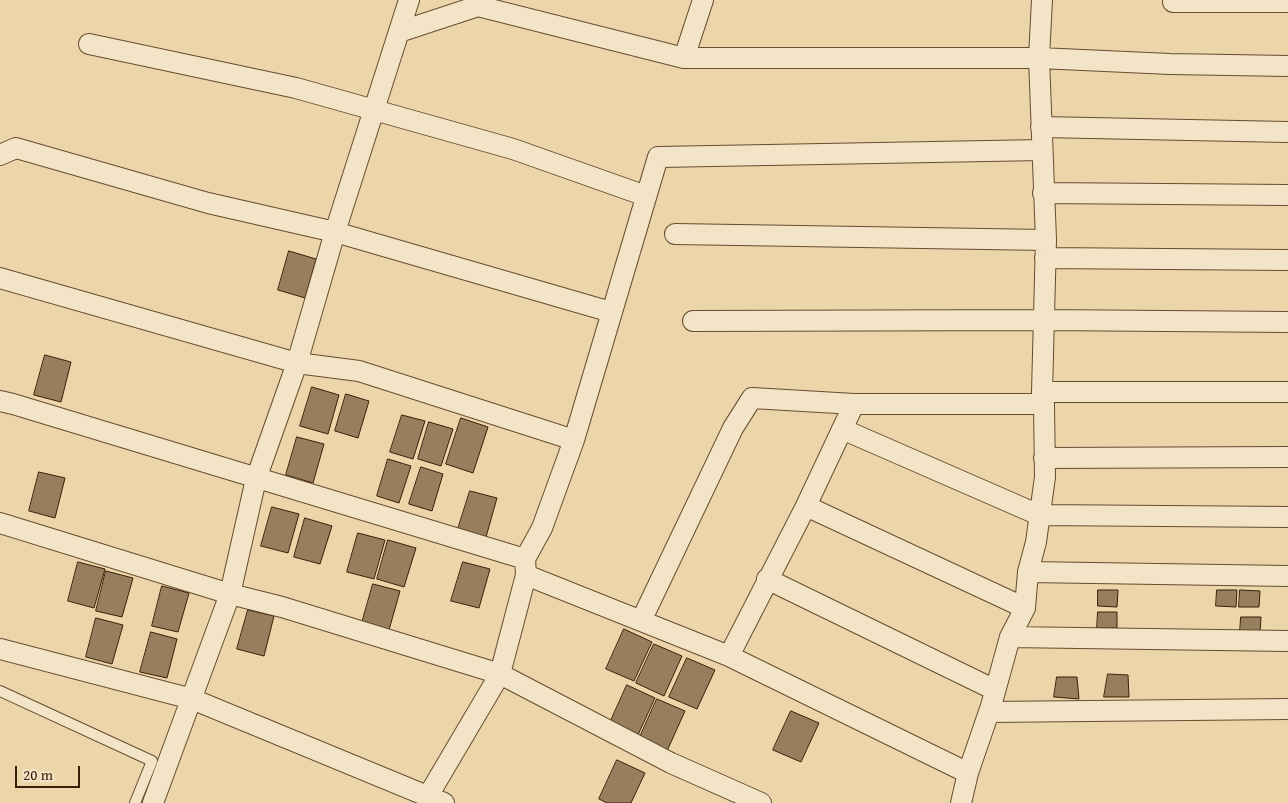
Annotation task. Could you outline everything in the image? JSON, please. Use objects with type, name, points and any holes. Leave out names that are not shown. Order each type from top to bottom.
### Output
[{"type":"street","points":[[153,803],[230,594],[256,478],[297,363],[335,232],[409,0]]},
{"type":"street","points":[[684,58],[703,0]]},
{"type":"street","points":[[961,803],[968,773],[996,690],[1010,637],[1025,608],[1028,572],[1036,542],[1045,477],[1043,398],[1045,249],[1039,58],[1042,0]]},
{"type":"street","points":[[1173,2],[1288,2]]},
{"type":"street","points":[[399,32],[478,6],[684,58],[1039,58],[1170,64],[1288,66]]},
{"type":"street","points":[[89,44],[296,88],[513,149],[646,196]]},
{"type":"street","points":[[1041,127],[1288,132]]},
{"type":"street","points":[[0,155],[16,148],[208,203],[335,232],[611,312]]},
{"type":"street","points":[[0,649],[192,698],[436,800],[500,674],[526,567],[574,440],[658,157],[1042,150]]},
{"type":"street","points":[[1043,193],[1288,195]]},
{"type":"street","points":[[675,234],[1288,260]]},
{"type":"street","points":[[0,278],[297,363],[360,371],[574,440]]},
{"type":"street","points":[[693,321],[1044,320],[1288,322]]},
{"type":"street","points":[[641,621],[733,428],[752,398],[854,404],[1288,392]]},
{"type":"street","points":[[0,401],[256,478],[526,567],[641,621],[729,656],[968,773]]},
{"type":"street","points":[[729,656],[806,506],[854,404]]},
{"type":"street","points":[[842,428],[1039,515],[1288,517]]},
{"type":"street","points":[[1044,458],[1288,457]]},
{"type":"street","points":[[806,506],[1025,608]]},
{"type":"street","points":[[0,523],[500,674],[671,763],[761,803]]},
{"type":"street","points":[[1028,572],[1288,576]]},
{"type":"street","points":[[767,579],[996,690]]},
{"type":"street","points":[[1010,637],[1288,641]]},
{"type":"street","points":[[989,712],[1288,708]]},
{"type":"lane","points":[[0,691],[152,761],[135,803]]},
{"type":"building","points":[[289,251],[316,259],[305,298],[278,290]]},
{"type":"building","points":[[45,355],[71,362],[61,402],[34,395]]},
{"type":"building","points":[[312,387],[339,395],[328,434],[300,426]]},
{"type":"building","points":[[346,394],[369,401],[358,438],[335,431]]},
{"type":"building","points":[[402,415],[425,421],[413,459],[390,452]]},
{"type":"building","points":[[461,418],[488,427],[473,473],[446,464]]},
{"type":"building","points":[[429,422],[453,429],[441,466],[418,459]]},
{"type":"building","points":[[297,437],[324,444],[313,483],[286,475]]},
{"type":"building","points":[[388,459],[411,466],[399,503],[377,496]]},
{"type":"building","points":[[421,467],[443,474],[432,511],[409,504]]},
{"type":"building","points":[[39,472],[65,478],[55,518],[29,511]]},
{"type":"building","points":[[470,491],[497,498],[486,537],[458,529]]},
{"type":"building","points":[[272,507],[299,514],[288,553],[261,546]]},
{"type":"building","points":[[305,518],[332,526],[320,564],[294,557]]},
{"type":"building","points":[[358,533],[385,540],[374,579],[347,572]]},
{"type":"building","points":[[388,540],[416,548],[404,587],[377,579]]},
{"type":"building","points":[[78,562],[105,569],[94,608],[68,601]]},
{"type":"building","points":[[463,562],[490,569],[479,608],[451,601]]},
{"type":"building","points":[[106,571],[133,578],[122,617],[96,611]]},
{"type":"building","points":[[373,584],[400,591],[389,630],[362,623]]},
{"type":"building","points":[[162,586],[189,593],[178,632],[152,626]]},
{"type":"building","points":[[1098,590],[1118,590],[1117,607],[1098,606]]},
{"type":"building","points":[[1217,590],[1237,590],[1236,607],[1216,606]]},
{"type":"building","points":[[1240,590],[1260,591],[1259,607],[1239,607]]},
{"type":"building","points":[[248,610],[274,616],[264,656],[237,649]]},
{"type":"building","points":[[1098,612],[1117,612],[1117,628],[1097,628]]},
{"type":"building","points":[[1241,617],[1261,617],[1260,633],[1240,633]]},
{"type":"building","points":[[96,618],[123,625],[112,664],[86,657]]},
{"type":"building","points":[[624,629],[652,642],[634,681],[606,669]]},
{"type":"building","points":[[151,632],[177,639],[167,678],[140,672]]},
{"type":"building","points":[[654,644],[682,656],[664,696],[636,683]]},
{"type":"building","points":[[687,658],[715,670],[697,709],[669,697]]},
{"type":"building","points":[[1108,674],[1128,675],[1129,697],[1104,697]]},
{"type":"building","points":[[1057,677],[1077,677],[1079,699],[1054,697]]},
{"type":"building","points":[[627,685],[655,698],[637,737],[609,725]]},
{"type":"building","points":[[657,699],[685,711],[667,751],[639,739]]},
{"type":"building","points":[[791,711],[819,723],[801,762],[773,750]]},
{"type":"building","points":[[617,760],[645,773],[631,803],[607,803],[599,799]]}]
